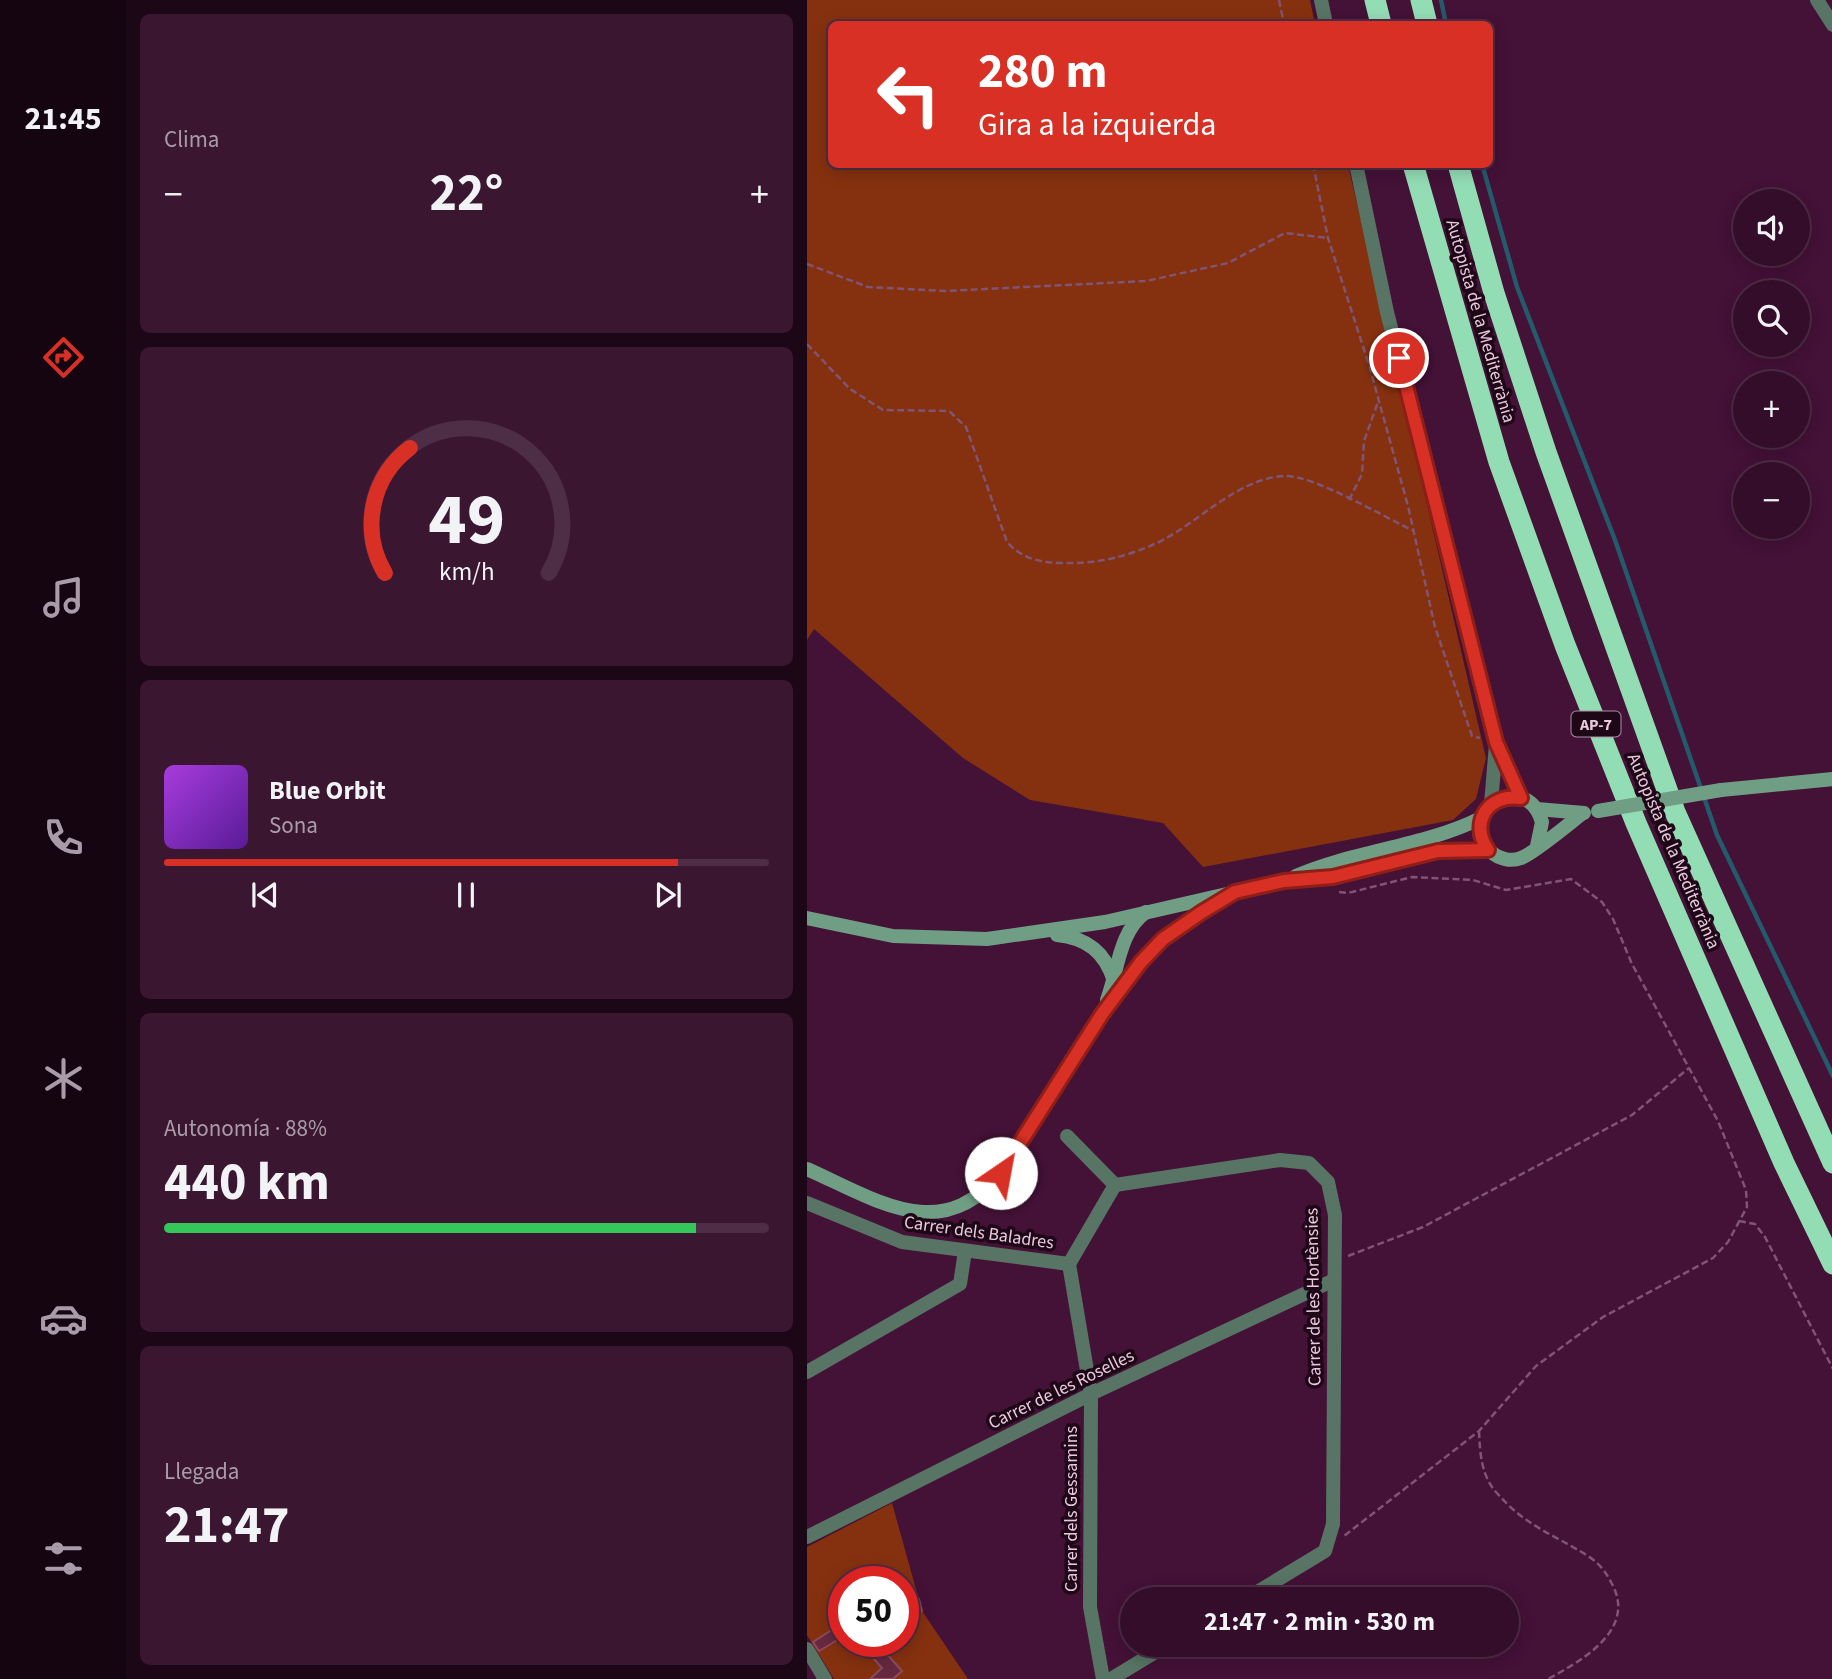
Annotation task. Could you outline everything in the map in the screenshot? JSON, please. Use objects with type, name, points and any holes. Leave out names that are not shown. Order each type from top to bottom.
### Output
[{"type":"highway","points":[[1375,0],[1380,21]]},
{"type":"highway","points":[[1421,0],[1426,21]]},
{"type":"highway","name":"Autopista de la Mediterrània","points":[[1414,168],[1499,463],[1565,645],[1663,886],[1783,1163],[1832,1264]]},
{"type":"highway","name":"Autopista de la Mediterrània","points":[[1459,168],[1495,293],[1546,452],[1675,812],[1832,1163]]},
{"type":"main road","points":[[1488,850],[1480,833],[1481,818],[1491,804],[1511,796],[1521,798],[1537,809],[1590,812],[1721,790],[1832,779]]},
{"type":"main road","points":[[1537,809],[1542,822],[1537,846]]},
{"type":"main road","points":[[807,918],[848,929],[906,937],[987,939],[1042,933],[1284,881],[1333,877],[1438,851],[1488,850],[1508,860],[1530,854],[1537,846],[1590,812]]},
{"type":"main road","points":[[1284,881],[1324,863],[1438,836],[1481,818]]},
{"type":"main road","points":[[807,1169],[919,1213],[951,1211],[964,1206],[989,1187],[1001,1173],[1102,1014],[1141,962],[1163,939],[1235,892]]},
{"type":"main road","points":[[1102,1014],[1131,926],[1148,911]]},
{"type":"main road","points":[[1042,933],[1072,937],[1092,945],[1110,968],[1114,981]]},
{"type":"street","points":[[1321,0],[1325,21]]},
{"type":"street","points":[[1817,0],[1832,25]]},
{"type":"street","points":[[1357,168],[1387,312],[1496,742],[1521,798]]},
{"type":"street","points":[[1491,804],[1496,742]]},
{"type":"street","points":[[1067,1136],[1115,1185],[1069,1264]]},
{"type":"street","name":"Carrer de les Hortènsies","points":[[1115,1185],[1279,1160],[1309,1163],[1328,1182],[1335,1215],[1333,1524],[1325,1551]]},
{"type":"street","name":"Carrer dels Baladres","points":[[807,1203],[902,1242],[1069,1264]]},
{"type":"street","points":[[807,1371],[960,1284],[965,1251]]},
{"type":"street","name":"Carrer dels Gessamins","points":[[1069,1264],[1091,1394],[1090,1607],[1103,1679]]},
{"type":"street","name":"Carrer de les Roselles","points":[[807,1537],[1091,1394],[1334,1280]]},
{"type":"street","points":[[1265,1587],[1325,1551]]},
{"type":"street","points":[[807,1649],[825,1679]]},
{"type":"street","points":[[1110,1679],[1147,1657]]},
{"type":"path","points":[[1279,0],[1283,21]]},
{"type":"path","points":[[1314,168],[1328,238],[1414,531],[1435,627],[1472,736],[1496,742]]},
{"type":"path","points":[[807,264],[868,286],[945,291],[1146,281],[1228,263],[1285,233],[1328,238]]},
{"type":"path","points":[[807,344],[850,389],[883,410],[949,411],[966,427],[1007,542],[1018,555],[1045,563],[1081,563],[1127,556],[1162,540],[1266,478],[1290,476],[1414,531]]},
{"type":"path","points":[[1349,500],[1362,474],[1364,441],[1378,402]]},
{"type":"path","points":[[1325,1551],[1479,1432],[1536,1366],[1603,1317],[1713,1258],[1728,1242],[1747,1207],[1746,1190],[1718,1121],[1632,964],[1613,919],[1602,902],[1571,879],[1506,890],[1473,880],[1412,877],[1348,893],[1338,891],[1333,877]]},
{"type":"path","points":[[1335,1261],[1423,1227],[1547,1162],[1632,1115],[1689,1068]]},
{"type":"path","points":[[1739,1221],[1755,1224],[1765,1237],[1832,1369]]},
{"type":"path","points":[[1479,1432],[1480,1455],[1486,1477],[1496,1492],[1536,1528],[1589,1556],[1604,1569],[1617,1592],[1617,1614],[1611,1631],[1592,1653],[1548,1679]]},
{"type":"shaded area","points":[[807,0],[1310,0],[1314,21],[828,21],[828,168],[1349,168],[1486,758],[1476,799],[1453,820],[1203,867],[1163,823],[1030,800],[963,758],[814,629],[807,640]]},
{"type":"shaded area","points":[[892,1503],[910,1566],[828,1566],[828,1657],[919,1657],[919,1600],[922,1611],[968,1679],[834,1679],[807,1635],[807,1547]]},
{"type":"building","points":[[828,1632],[828,1646],[819,1651],[813,1642]]},
{"type":"building","points":[[872,1657],[890,1657],[902,1671],[893,1679],[870,1679],[882,1668]]},
{"type":"waterway","points":[[1441,0],[1445,21]]},
{"type":"waterway","points":[[1483,168],[1517,287],[1615,540],[1717,835],[1833,1076]]},
{"type":"route","points":[[1001,1173],[1102,1014],[1141,962],[1163,939],[1235,892],[1284,881],[1333,877],[1438,851],[1488,850],[1480,833],[1481,818],[1485,810],[1500,798],[1521,798],[1496,742],[1399,358]]}]
